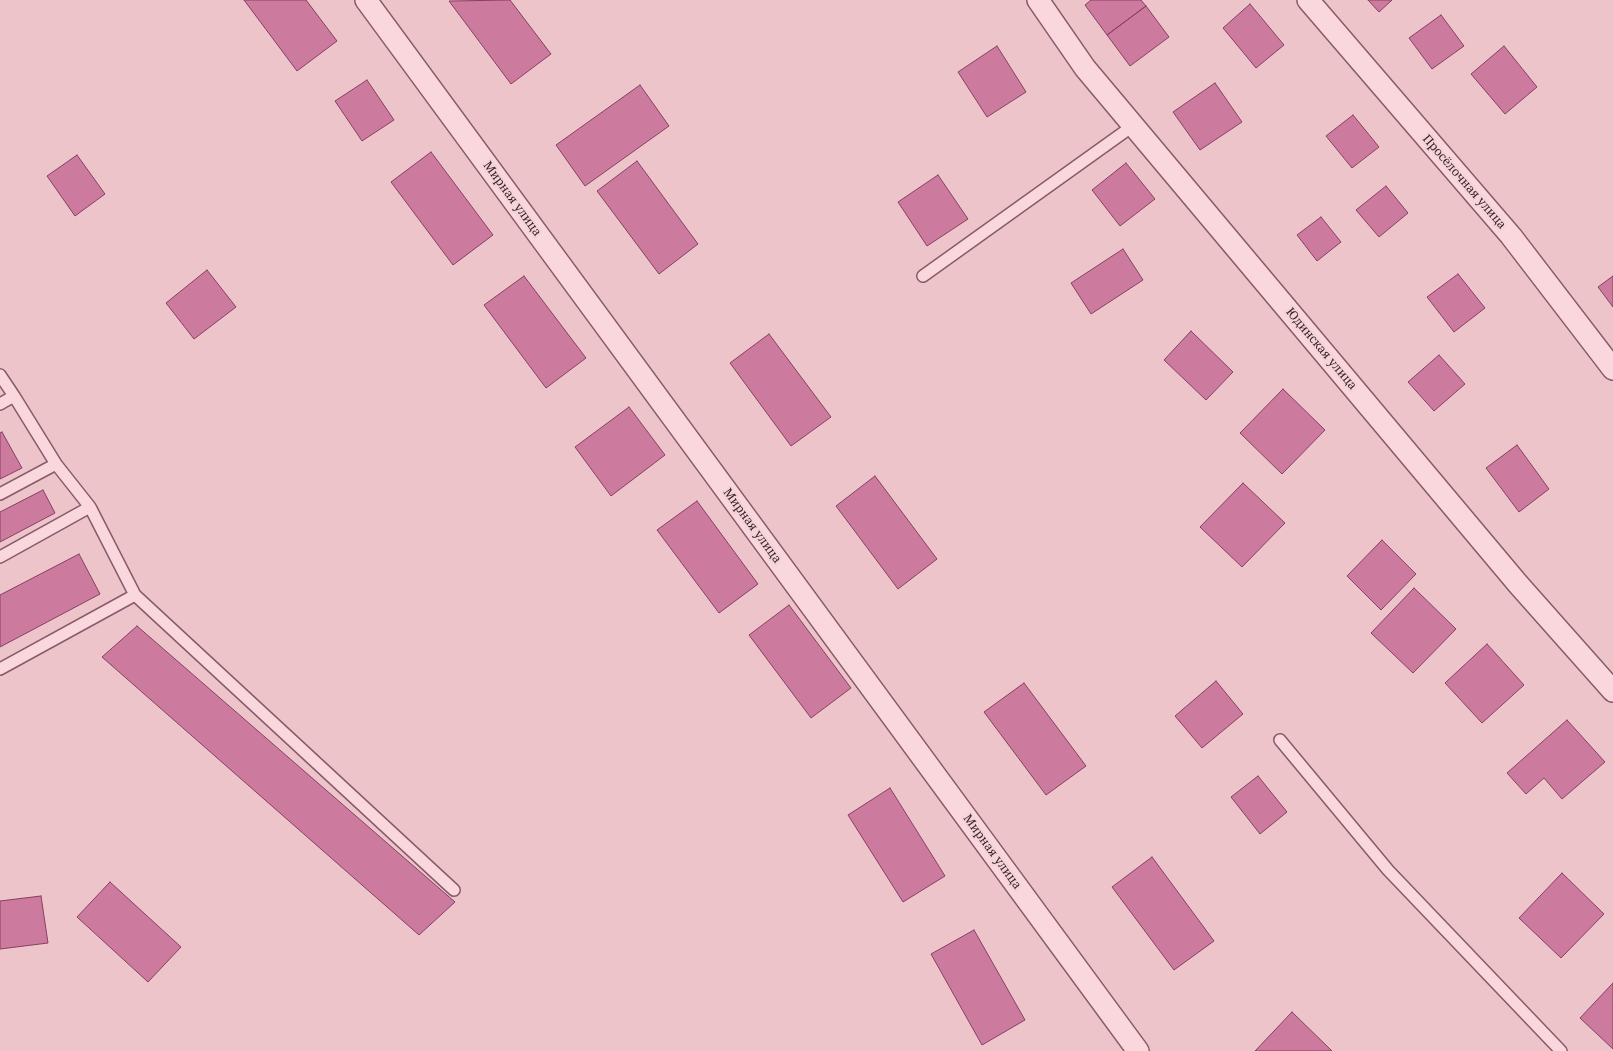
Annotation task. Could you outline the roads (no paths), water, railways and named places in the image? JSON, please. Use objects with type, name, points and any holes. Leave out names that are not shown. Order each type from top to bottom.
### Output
[{"type":"street","name":"Мирная улица","points":[[366,0],[1138,1051]]},
{"type":"street","name":"Юдинская улица","points":[[1038,0],[1085,68],[1518,584],[1613,691]]},
{"type":"street","name":"Просёлочная улица","points":[[1308,0],[1511,236],[1613,369]]},
{"type":"lane","points":[[923,276],[1134,125]]},
{"type":"lane","points":[[0,375],[56,464],[90,507],[134,595],[454,890]]},
{"type":"lane","points":[[0,404],[14,396]]},
{"type":"lane","points":[[0,494],[56,464]]},
{"type":"lane","points":[[0,557],[90,507]]},
{"type":"lane","points":[[0,669],[134,595]]},
{"type":"lane","points":[[1280,740],[1388,870],[1562,1051]]}]
